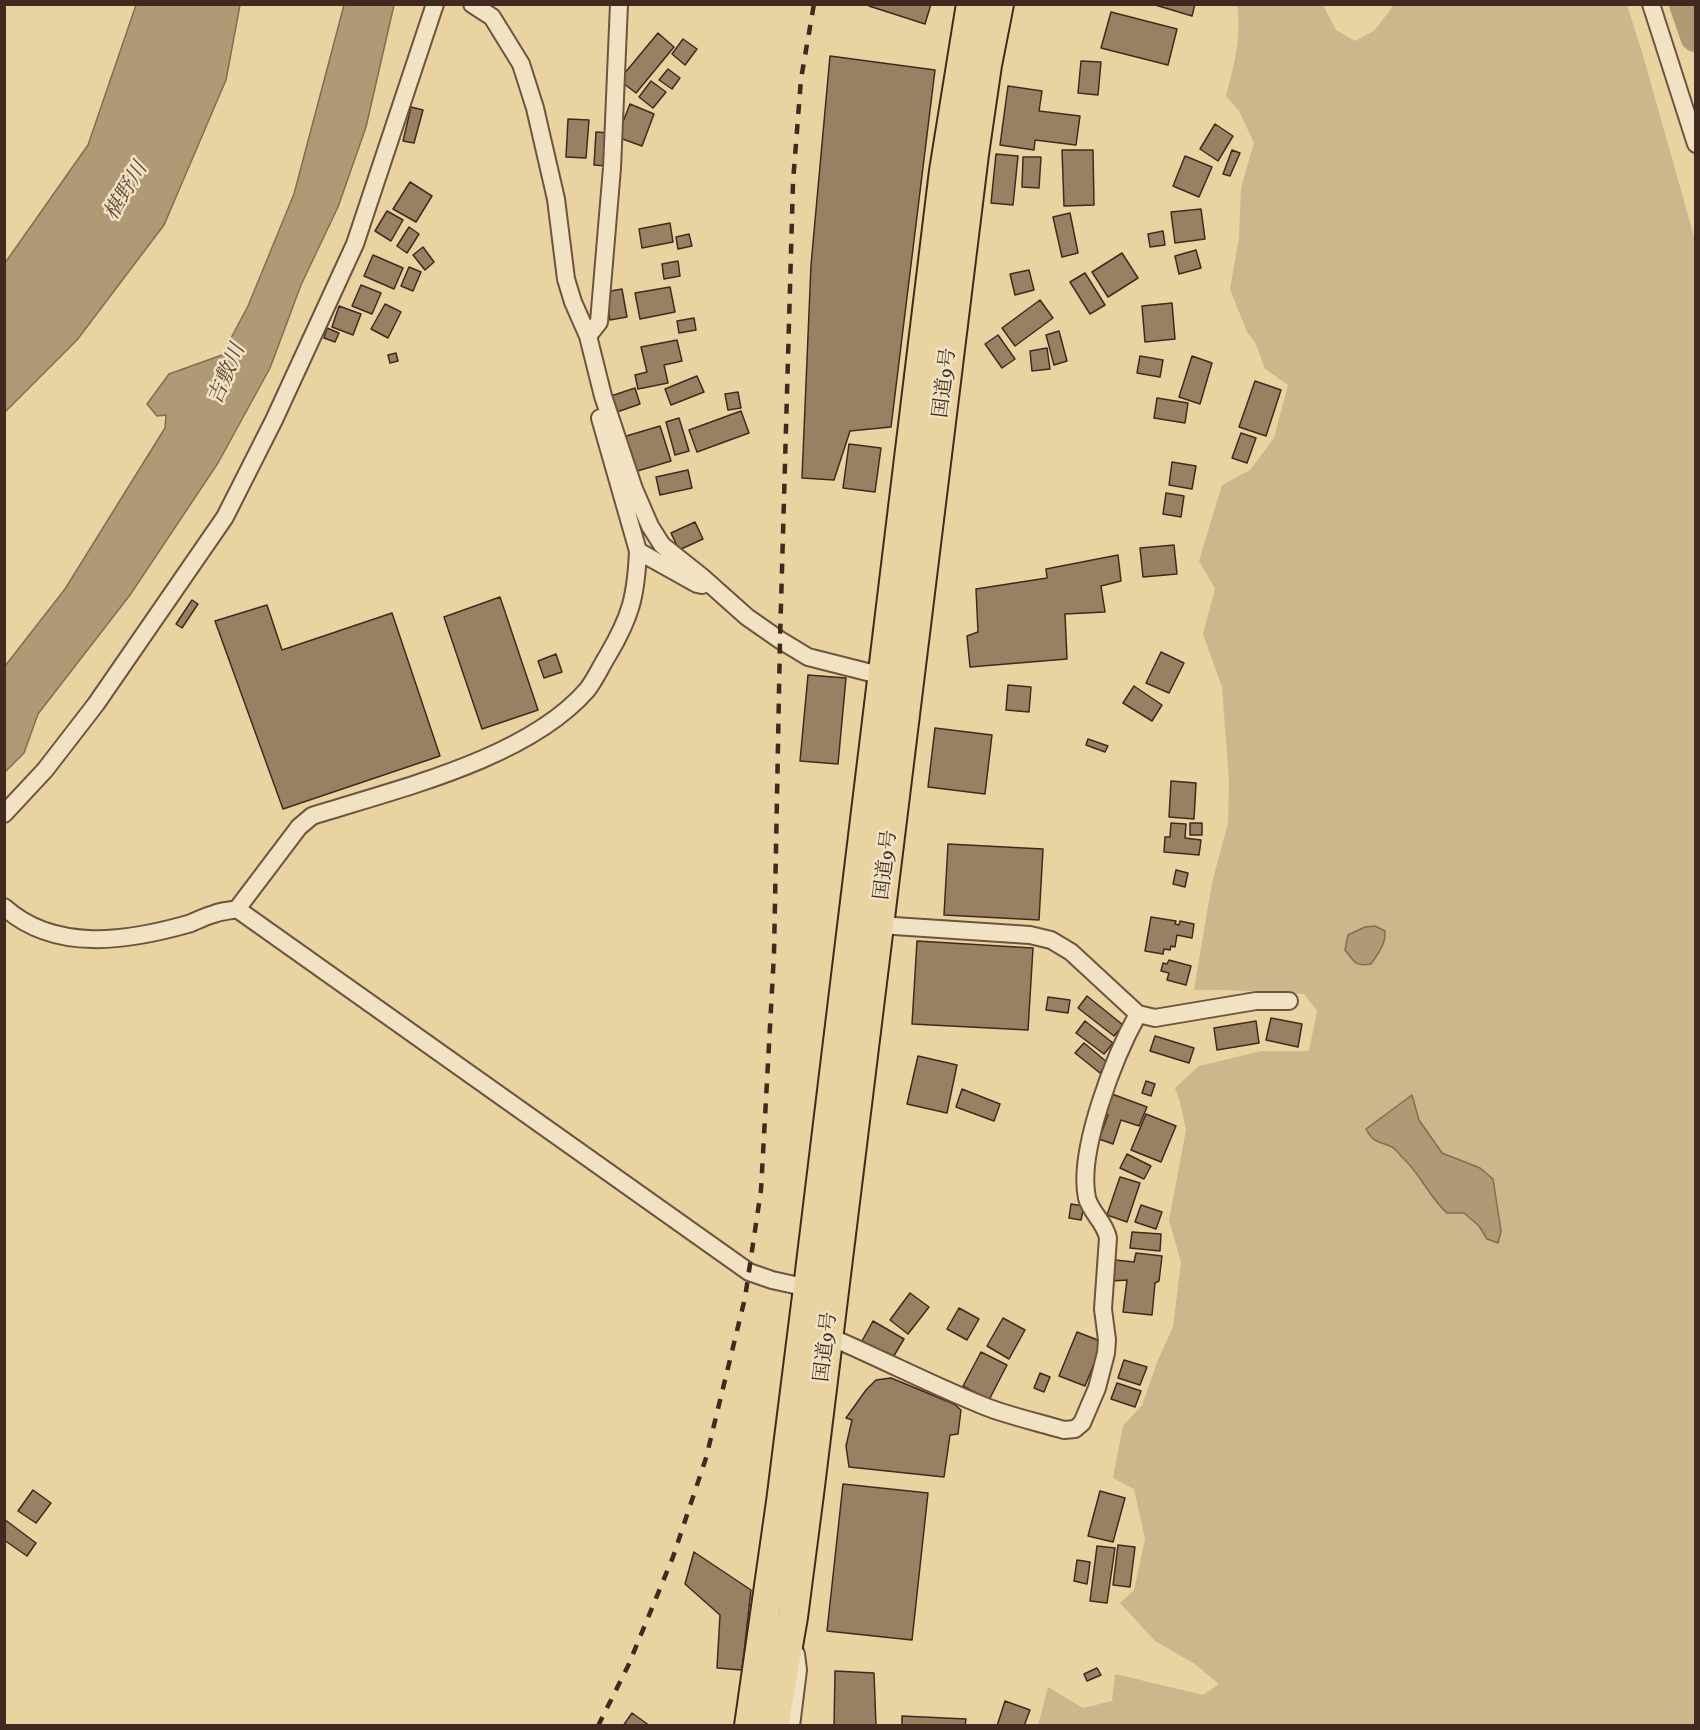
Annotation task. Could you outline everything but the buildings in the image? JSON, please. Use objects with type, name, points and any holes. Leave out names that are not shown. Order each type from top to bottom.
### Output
[{"type":"highway","name":"国道9号","points":[[749,1725],[781,1502],[808,1288],[944,171],[971,4]]},
{"type":"highway","name":"国道9号","points":[[774,1725],[792,1617],[828,1336],[975,154],[987,65],[999,4]]},
{"type":"street","points":[[4,814],[45,770],[96,704],[225,517],[274,420],[355,244],[435,4]]},
{"type":"street","points":[[472,4],[492,17],[521,64],[535,108],[556,199],[566,279],[588,336],[603,396],[634,489],[650,526],[662,545],[747,617],[808,657],[882,676]]},
{"type":"street","points":[[588,336],[599,322],[612,168],[619,4]]},
{"type":"street","points":[[1651,4],[1695,144]]},
{"type":"street","points":[[4,907],[17,919],[49,934],[83,939],[129,938],[237,909],[299,827],[312,816],[435,777],[494,754],[547,726],[588,689],[618,638],[630,611],[636,587],[638,551],[610,459],[593,391],[596,369]]},
{"type":"street","points":[[638,551],[696,584],[712,586]]},
{"type":"street","points":[[237,909],[749,1272],[771,1280],[808,1288]]},
{"type":"street","points":[[879,925],[1030,934],[1051,940],[1071,952],[1138,1014],[1155,1018],[1256,1000],[1289,1000]]},
{"type":"street","points":[[828,1336],[987,1407],[1064,1430],[1075,1429],[1082,1423],[1097,1388],[1107,1340],[1103,1309],[1108,1238],[1106,1227],[1087,1198],[1087,1165],[1098,1110],[1123,1040],[1138,1014]]},
{"type":"street","points":[[790,1725],[798,1670],[792,1617]]},
{"type":"shaded area","points":[[1237,5],[1323,5],[1336,30],[1355,41],[1374,31],[1394,5],[1627,5],[1696,244],[1695,1725],[1038,1726],[1048,1687],[1083,1708],[1112,1701],[1115,1674],[1203,1695],[1219,1684],[1195,1664],[1155,1641],[1120,1603],[1134,1590],[1145,1539],[1134,1489],[1113,1478],[1123,1426],[1142,1405],[1173,1327],[1181,1262],[1169,1220],[1186,1130],[1175,1088],[1199,1066],[1262,1051],[1309,1051],[1317,1011],[1304,994],[1194,990],[1212,883],[1228,823],[1229,781],[1222,687],[1203,634],[1215,589],[1199,561],[1222,485],[1250,470],[1274,438],[1288,385],[1265,369],[1230,289],[1239,237],[1241,188],[1254,143],[1239,111],[1226,96],[1238,40]]},
{"type":"water","name":"椹野川","points":[[136,5],[240,5],[226,80],[164,225],[77,340],[5,412],[5,263],[88,145]]},
{"type":"water","name":"吉敷川","points":[[344,5],[394,5],[366,127],[338,207],[301,285],[270,368],[218,463],[130,595],[38,714],[24,753],[5,772],[5,666],[65,589],[165,428],[166,415],[157,416],[147,404],[169,374],[222,355],[248,306],[294,194]]},
{"type":"water","points":[[1375,926],[1385,931],[1383,945],[1371,964],[1358,964],[1345,950],[1348,935],[1365,927]]},
{"type":"water","points":[[1412,1095],[1419,1120],[1442,1153],[1480,1168],[1493,1179],[1501,1231],[1498,1243],[1487,1239],[1479,1226],[1464,1213],[1447,1213],[1396,1150],[1374,1140],[1366,1129]]},
{"type":"waterway","points":[[1685,4],[1696,36]]},
{"type":"railway","points":[[598,1726],[628,1666],[673,1557],[706,1458],[745,1298],[761,1190],[774,954],[793,182],[801,79],[814,4]]}]
